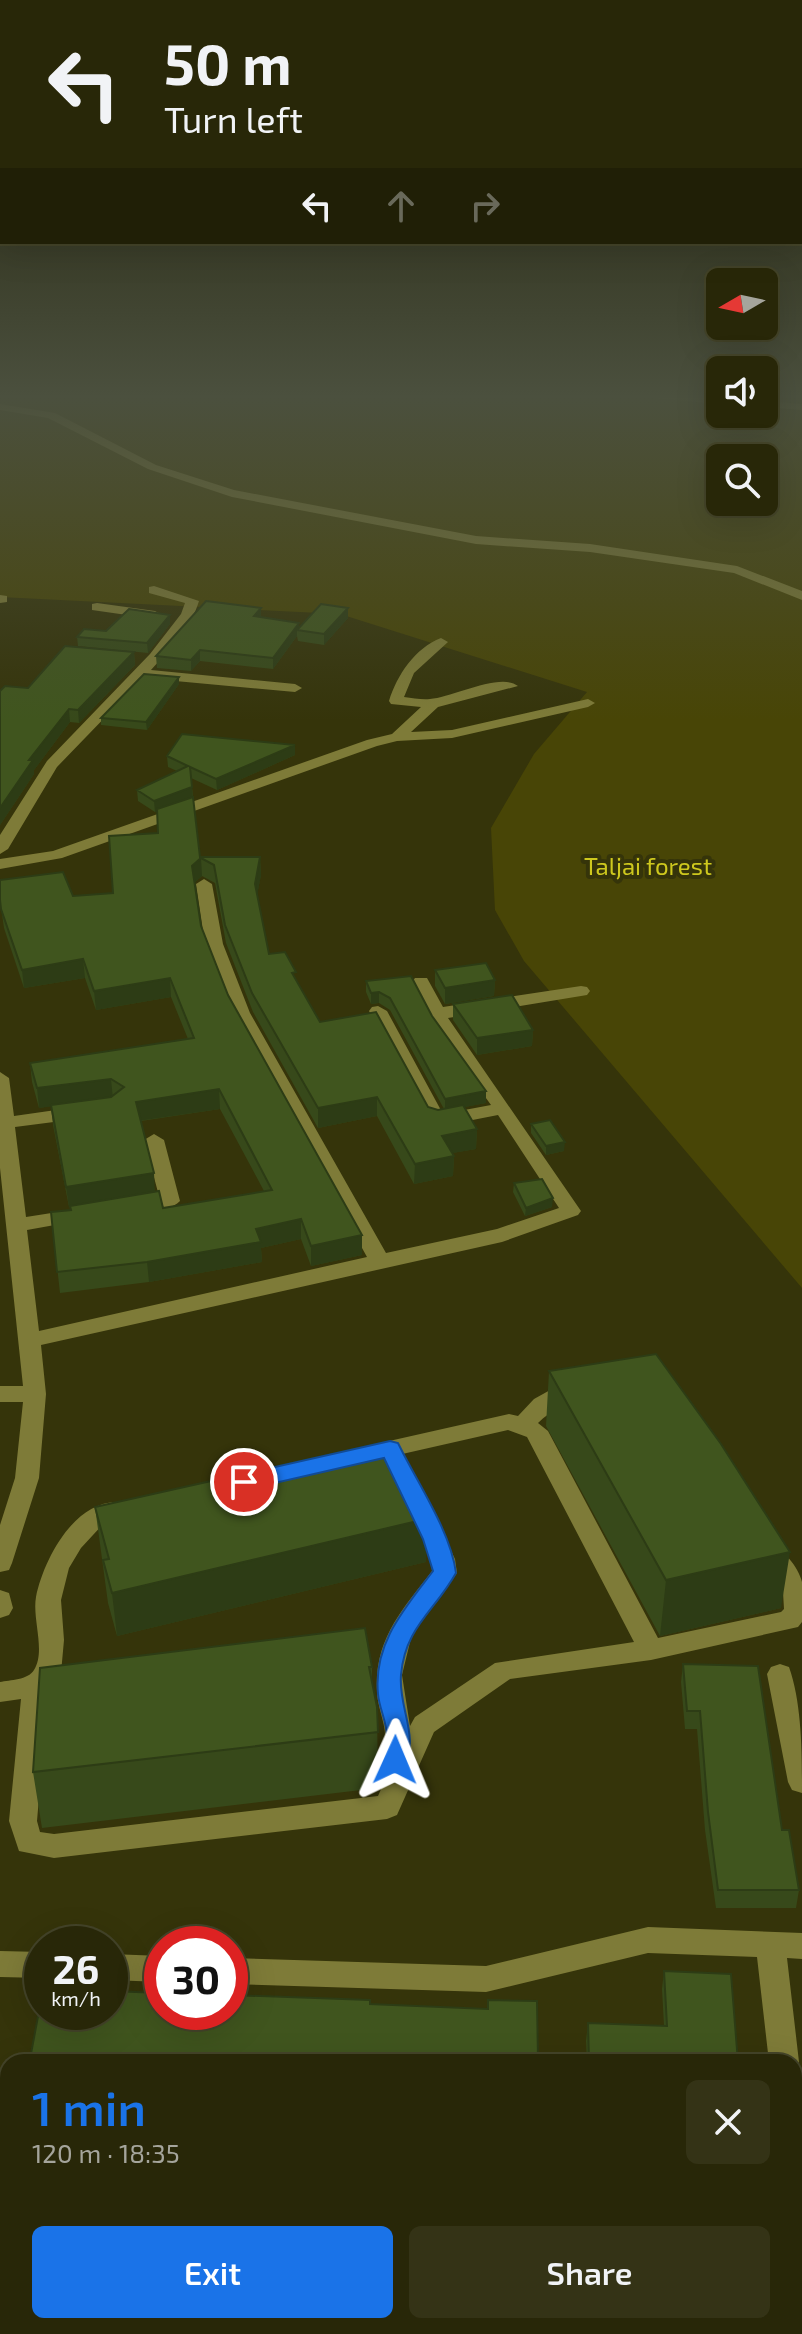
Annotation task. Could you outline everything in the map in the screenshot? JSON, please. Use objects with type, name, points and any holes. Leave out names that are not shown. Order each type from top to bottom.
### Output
[{"type":"street","points":[[283,503],[476,540],[590,548],[737,570],[802,596]]},
{"type":"street","points":[[0,849],[53,764],[142,664],[186,620],[193,606],[192,601],[154,590]]},
{"type":"street","points":[[97,607],[186,620]]},
{"type":"street","points":[[433,704],[396,701],[408,668],[429,655],[441,642]]},
{"type":"street","points":[[142,664],[295,688]]},
{"type":"street","points":[[397,737],[433,704],[465,693],[511,686]]},
{"type":"street","points":[[0,864],[56,855],[372,743],[397,737],[452,734],[588,703]]},
{"type":"street","points":[[204,884],[214,944],[241,1013],[379,1261]]},
{"type":"street","points":[[30,1340],[502,1235],[571,1211],[436,1014],[421,982]]},
{"type":"street","points":[[436,1014],[581,991]]},
{"type":"street","points":[[378,1011],[437,1121],[503,1108]]},
{"type":"street","points":[[0,1078],[35,1394],[27,1478],[0,1563]]},
{"type":"street","points":[[4,1135],[99,1110]]},
{"type":"street","points":[[17,1225],[170,1201],[154,1140]]},
{"type":"street","points":[[522,1426],[542,1405],[566,1389],[598,1377]]},
{"type":"street","points":[[3,1394],[35,1394]]},
{"type":"street","points":[[344,1459],[509,1422],[536,1431],[651,1650]]},
{"type":"street","points":[[387,1807],[399,1736],[390,1696],[389,1675],[400,1631],[445,1573],[435,1539],[390,1449]]},
{"type":"street","points":[[0,1692],[35,1686],[48,1673],[51,1640],[48,1600],[57,1568],[72,1542],[97,1515],[143,1505]]},
{"type":"street","points":[[387,1807],[424,1725],[504,1670],[651,1650],[789,1620],[797,1611],[795,1590],[759,1538]]},
{"type":"street","points":[[0,1600],[0,1608]]},
{"type":"street","points":[[780,1674],[802,1782]]},
{"type":"street","points":[[35,1686],[23,1821],[29,1843],[54,1846],[387,1807]]},
{"type":"street","points":[[248,1972],[486,1979],[648,1940],[802,1946]]},
{"type":"street","points":[[770,1944],[783,2054]]},
{"type":"street","points":[[0,1964],[24,1965]]},
{"type":"green space","name":"Taljai forest","points":[[0,503],[706,503],[706,516],[778,516],[778,503],[802,503],[802,1288],[524,961],[495,910],[491,828],[534,754],[587,692],[340,614],[0,597]]},
{"type":"building","points":[[206,601],[261,608],[254,616],[299,623],[273,658],[200,650],[191,660],[156,656]]},
{"type":"building","points":[[321,604],[348,608],[324,634],[297,630]]},
{"type":"building","points":[[129,609],[170,615],[147,643],[77,637],[84,629],[106,631]]},
{"type":"building","points":[[65,646],[134,652],[78,710],[69,709],[29,760],[33,760],[0,808],[0,691],[5,686],[28,688]]},
{"type":"building","points":[[144,674],[179,677],[146,722],[101,718]]},
{"type":"building","points":[[182,734],[295,745],[216,779],[190,767],[192,787],[154,801],[137,790],[188,766],[167,756]]},
{"type":"building","points":[[193,797],[200,857],[260,857],[255,884],[269,954],[285,952],[296,972],[292,973],[320,1022],[376,1012],[428,1107],[438,1110],[463,1105],[477,1129],[442,1136],[454,1156],[415,1164],[377,1097],[318,1108],[252,993],[225,925],[214,865],[201,858],[192,866],[201,926],[228,995],[362,1235],[311,1246],[301,1219],[256,1229],[261,1242],[147,1262],[57,1272],[51,1212],[159,1191],[163,1208],[272,1190],[219,1089],[136,1102],[154,1173],[66,1187],[51,1105],[111,1097],[124,1087],[111,1079],[37,1088],[30,1063],[194,1038],[170,978],[94,991],[83,959],[22,970],[0,900],[0,880],[63,872],[73,896],[113,893],[109,836],[158,833],[157,809]]},
{"type":"building","points":[[486,963],[495,980],[445,988],[435,970]]},
{"type":"building","points":[[411,976],[432,1016],[486,1091],[445,1099],[390,998],[379,992],[371,993],[366,981]]},
{"type":"building","points":[[512,995],[533,1030],[477,1038],[453,1004]]},
{"type":"building","points":[[550,1120],[565,1142],[546,1146],[531,1124]]},
{"type":"building","points":[[542,1179],[553,1198],[526,1208],[514,1183]]},
{"type":"building","points":[[656,1354],[721,1444],[790,1552],[666,1580],[549,1371]]},
{"type":"building","points":[[389,1441],[410,1490],[417,1488],[426,1519],[112,1593],[103,1560],[109,1559],[95,1507]]},
{"type":"building","points":[[365,1628],[378,1732],[33,1772],[40,1668]]},
{"type":"building","points":[[683,1664],[758,1666],[782,1830],[789,1830],[799,1890],[718,1890],[700,1711],[687,1711]]},
{"type":"building","points":[[664,1971],[731,1974],[737,2054],[589,2054],[588,2023],[667,2026]]},
{"type":"building","points":[[128,1992],[144,1992],[144,2030],[248,2030],[248,1996],[370,2000],[370,2004],[488,2009],[488,2000],[537,2001],[538,2054],[31,2054],[35,2030],[128,2030]]},
{"type":"route","points":[[244,1482],[390,1449],[435,1539],[445,1573],[400,1631],[389,1675],[390,1696],[399,1736],[395,1760]]}]
